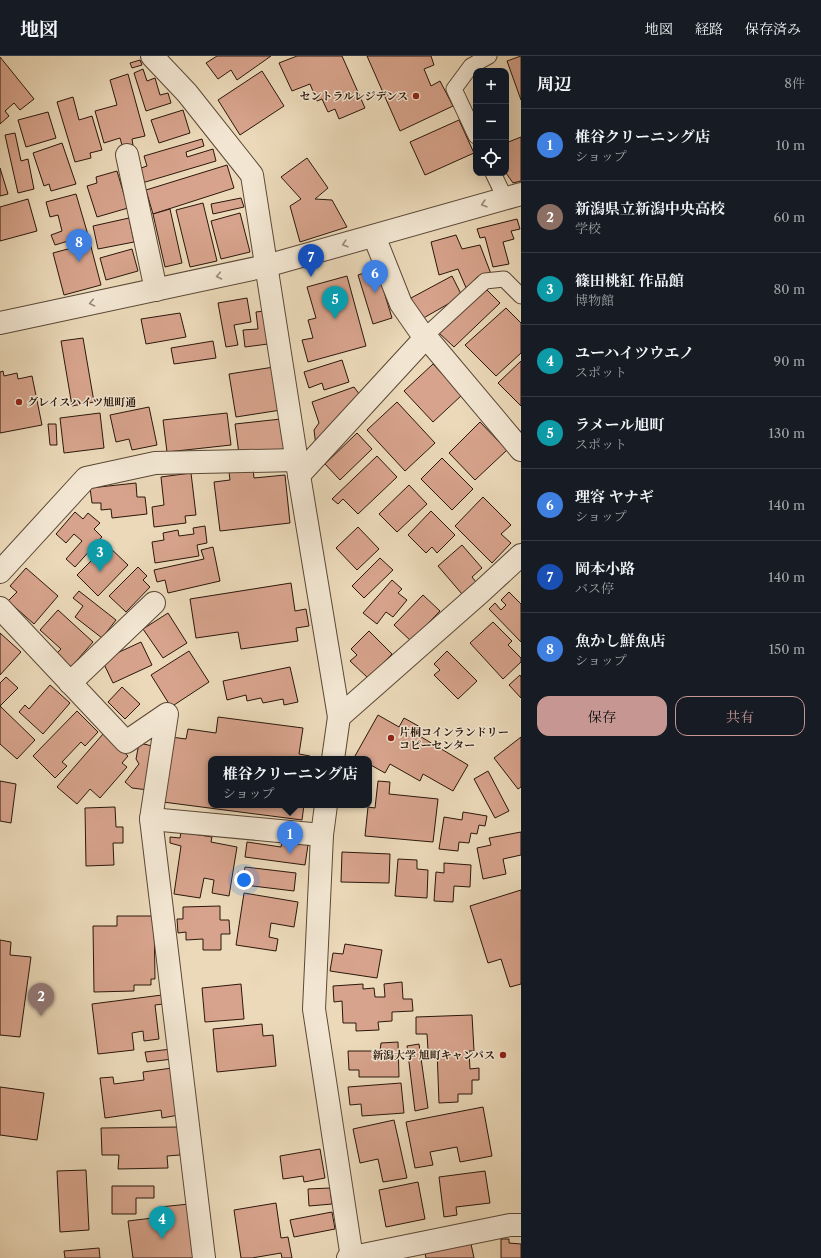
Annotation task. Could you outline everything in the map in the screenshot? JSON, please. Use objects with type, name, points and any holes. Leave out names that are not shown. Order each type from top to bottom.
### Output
[{"type":"street","points":[[152,56],[187,93],[252,175],[339,717],[333,756]]},
{"type":"street","points":[[127,155],[156,290]]},
{"type":"street","points":[[0,323],[266,266],[513,196]]},
{"type":"street","points":[[374,236],[401,304],[425,337],[521,450]]},
{"type":"street","points":[[0,572],[86,478],[155,463],[298,467],[425,337]]},
{"type":"street","points":[[339,717],[521,555]]},
{"type":"street","points":[[70,683],[154,603]]},
{"type":"street","points":[[0,608],[126,742],[167,714],[151,819],[204,1258]]},
{"type":"street","points":[[326,808],[322,835],[314,1009],[350,1258],[510,1225],[521,1225]]},
{"type":"street","points":[[151,819],[322,835]]},
{"type":"lane","points":[[473,129],[454,88],[469,61],[489,56]]},
{"type":"lane","points":[[496,176],[513,196]]},
{"type":"lane","points":[[425,337],[485,281],[504,279],[521,296]]},
{"type":"building","points":[[217,56],[271,56],[237,80],[231,70],[218,79],[206,63]]},
{"type":"building","points":[[297,56],[342,56],[365,108],[339,119],[335,109],[328,112],[322,99],[317,101],[310,84],[292,91],[279,63]]},
{"type":"building","name":"セントラルレジデンス","points":[[367,56],[431,56],[434,65],[424,69],[431,86],[440,81],[453,106],[400,131]]},
{"type":"building","points":[[521,56],[521,100],[507,61]]},
{"type":"building","points":[[0,57],[34,99],[20,110],[14,103],[5,111],[9,116],[0,124]]},
{"type":"building","points":[[140,60],[142,65],[132,68],[130,63]]},
{"type":"building","points":[[143,69],[147,81],[155,78],[160,95],[168,93],[171,103],[146,111],[134,73]]},
{"type":"building","points":[[262,71],[284,106],[240,135],[218,100]]},
{"type":"building","points":[[128,74],[145,136],[132,139],[133,145],[123,149],[120,138],[104,143],[95,111],[117,105],[110,80]]},
{"type":"building","points":[[73,97],[79,120],[92,116],[102,150],[90,153],[91,158],[75,162],[57,102]]},
{"type":"building","points":[[183,110],[190,133],[159,143],[151,120]]},
{"type":"building","points":[[48,112],[56,138],[26,147],[18,120]]},
{"type":"building","points":[[459,120],[473,153],[425,175],[410,142]]},
{"type":"building","points":[[15,133],[21,161],[28,159],[34,189],[18,193],[5,135]]},
{"type":"building","points":[[521,137],[521,181],[513,183],[508,176],[509,142]]},
{"type":"building","points":[[202,139],[204,146],[186,152],[187,157],[213,149],[216,161],[142,183],[138,169],[147,166],[144,156]]},
{"type":"building","points":[[62,143],[76,184],[51,191],[49,184],[44,186],[33,153]]},
{"type":"building","points":[[307,158],[328,188],[315,199],[332,200],[347,227],[300,242],[290,206],[301,199],[281,177]]},
{"type":"building","points":[[227,165],[234,188],[153,214],[146,190]]},
{"type":"building","points":[[0,168],[8,194],[0,196]]},
{"type":"building","points":[[117,171],[128,208],[97,217],[87,186],[97,183],[96,177]]},
{"type":"building","points":[[76,194],[88,235],[55,245],[51,235],[62,231],[58,215],[50,217],[46,202]]},
{"type":"building","points":[[241,198],[244,207],[213,214],[211,204]]},
{"type":"building","points":[[28,199],[37,231],[0,241],[0,207]]},
{"type":"building","points":[[203,203],[217,261],[190,267],[176,210]]},
{"type":"building","points":[[170,209],[182,263],[165,267],[153,214]]},
{"type":"building","points":[[240,213],[250,252],[221,259],[211,221]]},
{"type":"building","points":[[129,218],[134,242],[98,249],[93,226]]},
{"type":"building","points":[[517,219],[520,229],[511,231],[514,239],[503,242],[509,264],[493,267],[485,237],[480,238],[477,229]]},
{"type":"building","points":[[456,235],[462,249],[480,245],[491,274],[477,277],[467,290],[458,269],[439,275],[431,242]]},
{"type":"building","points":[[90,243],[101,285],[64,295],[53,253]]},
{"type":"building","points":[[132,249],[138,271],[106,280],[100,258]]},
{"type":"building","points":[[377,269],[392,318],[373,324],[358,275]]},
{"type":"building","points":[[347,276],[366,346],[308,362],[302,340],[313,338],[308,320],[316,318],[307,287]]},
{"type":"building","points":[[452,276],[462,296],[420,320],[411,298]]},
{"type":"building","points":[[484,287],[500,303],[454,347],[437,331]]},
{"type":"building","points":[[247,298],[251,322],[234,325],[238,345],[226,347],[218,303]]},
{"type":"building","points":[[506,308],[521,323],[521,353],[496,376],[465,345]]},
{"type":"building","points":[[264,311],[268,344],[245,347],[243,330],[258,329],[256,312]]},
{"type":"building","points":[[180,313],[186,337],[146,344],[141,319]]},
{"type":"building","points":[[83,338],[94,402],[72,406],[61,341]]},
{"type":"building","points":[[213,341],[216,358],[174,364],[171,348]]},
{"type":"building","points":[[342,360],[349,382],[324,390],[322,383],[309,388],[304,372]]},
{"type":"building","points":[[521,361],[521,406],[498,383]]},
{"type":"building","points":[[433,364],[462,395],[433,422],[404,391]]},
{"type":"building","points":[[274,367],[281,410],[236,417],[229,374]]},
{"type":"building","name":"グレイスハイツ旭町通","points":[[3,371],[4,376],[17,373],[18,379],[32,376],[42,425],[0,433],[0,372]]},
{"type":"building","points":[[354,387],[360,395],[316,446],[314,430],[319,423],[312,402]]},
{"type":"building","points":[[397,402],[435,443],[405,471],[367,430]]},
{"type":"building","points":[[149,407],[157,445],[132,450],[129,439],[116,442],[110,415]]},
{"type":"building","points":[[100,413],[104,448],[64,453],[60,418]]},
{"type":"building","points":[[227,413],[231,445],[167,452],[163,420]]},
{"type":"building","points":[[281,419],[285,449],[239,454],[235,424]]},
{"type":"building","points":[[480,422],[507,450],[475,480],[449,453]]},
{"type":"building","points":[[48,424],[56,424],[57,445],[50,445]]},
{"type":"building","points":[[357,433],[372,449],[340,480],[325,464]]},
{"type":"building","points":[[377,456],[397,477],[358,514],[343,499],[338,504],[332,499]]},
{"type":"building","points":[[442,458],[473,489],[452,510],[421,479]]},
{"type":"building","points":[[253,469],[254,478],[285,475],[290,523],[220,531],[214,482],[230,480],[229,472]]},
{"type":"building","points":[[191,473],[196,515],[185,516],[186,523],[154,527],[152,507],[164,505],[161,477]]},
{"type":"building","points":[[136,483],[137,497],[145,497],[147,514],[112,518],[111,509],[101,510],[101,503],[92,503],[90,488]]},
{"type":"building","points":[[409,485],[427,504],[397,532],[379,514]]},
{"type":"building","points":[[483,497],[511,525],[501,534],[511,543],[492,563],[455,526]]},
{"type":"building","points":[[431,511],[455,535],[437,553],[432,547],[426,553],[408,535]]},
{"type":"building","points":[[75,512],[83,519],[88,513],[100,523],[94,529],[102,537],[75,567],[66,559],[82,541],[74,534],[66,543],[56,534]]},
{"type":"building","points":[[205,526],[207,543],[197,545],[199,556],[155,563],[152,542],[164,540],[163,533],[178,530],[179,536],[194,534],[193,528]]},
{"type":"building","points":[[358,527],[379,549],[357,570],[336,548]]},
{"type":"building","points":[[107,545],[128,565],[98,596],[77,575]]},
{"type":"building","points":[[462,545],[482,568],[472,577],[476,582],[462,594],[438,566]]},
{"type":"building","points":[[213,547],[220,581],[168,593],[165,580],[157,582],[154,570],[204,559],[201,550]]},
{"type":"building","points":[[380,558],[393,570],[364,598],[352,586]]},
{"type":"building","points":[[138,567],[147,576],[143,580],[150,587],[126,612],[109,596]]},
{"type":"building","points":[[26,568],[58,596],[34,624],[8,601],[17,592],[10,586]]},
{"type":"building","points":[[392,580],[402,589],[398,593],[407,600],[393,617],[386,612],[377,624],[363,613]]},
{"type":"building","points":[[291,583],[295,611],[306,609],[309,626],[296,628],[298,641],[241,649],[238,632],[196,638],[190,599]]},
{"type":"building","points":[[79,591],[116,620],[102,638],[75,617],[83,606],[73,598]]},
{"type":"building","points":[[509,592],[521,604],[521,642],[489,609],[495,603],[501,610],[506,605],[501,600]]},
{"type":"building","points":[[423,595],[440,611],[411,641],[394,625]]},
{"type":"building","points":[[58,610],[93,642],[71,667],[56,654],[61,649],[40,630]]},
{"type":"building","points":[[168,613],[187,643],[163,658],[143,629]]},
{"type":"building","points":[[493,622],[512,641],[508,645],[521,658],[521,662],[503,679],[470,643]]},
{"type":"building","points":[[369,631],[392,654],[368,678],[350,661],[357,655],[351,649]]},
{"type":"building","points":[[0,633],[21,652],[0,675]]},
{"type":"building","points":[[141,642],[152,665],[113,683],[102,660]]},
{"type":"building","points":[[189,651],[209,682],[171,707],[151,675]]},
{"type":"building","points":[[447,651],[477,681],[458,699],[434,675],[440,670],[434,664]]},
{"type":"building","points":[[290,667],[298,702],[284,705],[283,699],[263,703],[261,698],[247,701],[246,695],[227,700],[223,681]]},
{"type":"building","points":[[520,675],[521,677],[521,698],[509,685]]},
{"type":"building","points":[[6,677],[18,688],[0,706],[0,683]]},
{"type":"building","points":[[50,685],[70,703],[43,734],[19,712],[25,705],[29,709]]},
{"type":"building","points":[[122,687],[140,704],[125,719],[108,702]]},
{"type":"building","points":[[0,706],[35,740],[17,759],[0,744]]},
{"type":"building","points":[[77,711],[98,732],[85,746],[81,742],[62,762],[67,766],[55,778],[33,756]]},
{"type":"building","points":[[378,715],[399,727],[404,718],[422,728],[418,735],[468,765],[453,791],[423,774],[420,781],[390,764],[385,773],[372,766],[372,756],[355,756]]},
{"type":"building","points":[[218,717],[303,728],[299,754],[310,756],[208,756],[208,808],[163,802],[171,737],[186,739],[188,729],[216,733]]},
{"type":"building","points":[[103,734],[128,756],[122,763],[127,767],[100,798],[90,789],[77,804],[57,787]]},
{"type":"building","points":[[521,737],[521,787],[518,789],[494,758]]},
{"type":"building","points":[[139,743],[157,747],[148,790],[132,788],[125,782],[139,764],[136,759]]},
{"type":"building","points":[[488,771],[509,811],[495,818],[474,779]]},
{"type":"building","points":[[0,781],[16,784],[11,823],[0,821]]},
{"type":"building","points":[[378,781],[390,782],[389,794],[438,799],[433,842],[365,836],[368,808],[375,808]]},
{"type":"building","points":[[115,807],[116,827],[123,827],[123,843],[113,843],[114,865],[86,866],[85,808]]},
{"type":"building","points":[[209,808],[304,808],[302,820]]},
{"type":"building","points":[[463,812],[487,816],[485,826],[479,825],[477,834],[471,833],[469,843],[459,842],[458,851],[439,849],[444,817],[462,820]]},
{"type":"building","points":[[181,832],[212,837],[211,842],[237,847],[229,896],[212,893],[214,880],[204,878],[200,898],[174,894],[181,846],[170,843],[170,837],[180,838]]},
{"type":"building","points":[[521,832],[521,855],[503,859],[506,874],[483,879],[477,848],[491,845],[489,838]]},
{"type":"building","points":[[282,841],[308,845],[305,865],[245,857],[247,842],[281,847]]},
{"type":"building","points":[[342,852],[390,854],[389,883],[341,882]]},
{"type":"building","points":[[398,859],[417,860],[417,869],[428,870],[427,898],[395,896]]},
{"type":"building","points":[[444,863],[471,865],[470,887],[454,886],[453,902],[434,901],[436,872],[444,873]]},
{"type":"building","points":[[245,867],[296,873],[294,891],[236,884],[238,872],[244,873]]},
{"type":"building","points":[[521,890],[521,984],[510,987],[501,959],[488,963],[470,906]]},
{"type":"building","points":[[244,893],[298,902],[294,927],[271,923],[269,937],[278,939],[276,951],[236,945]]},
{"type":"building","points":[[220,906],[220,920],[229,920],[230,934],[221,934],[221,950],[203,950],[203,939],[186,940],[186,932],[178,933],[177,919],[183,919],[183,907]]},
{"type":"building","points":[[117,916],[154,916],[155,979],[151,979],[151,985],[134,985],[134,991],[94,992],[93,926],[117,926]]},
{"type":"building","points":[[0,940],[11,942],[10,955],[31,957],[20,1037],[0,1035]]},
{"type":"building","points":[[345,944],[382,950],[377,978],[330,971],[333,953],[343,954]]},
{"type":"building","points":[[402,982],[403,999],[412,999],[413,1011],[392,1012],[392,1021],[378,1022],[379,1030],[356,1031],[356,1023],[343,1023],[342,1001],[334,1002],[333,986],[363,984],[363,989],[374,988],[375,997],[385,997],[384,984]]},
{"type":"building","points":[[241,984],[244,1019],[205,1022],[202,988]]},
{"type":"building","points":[[162,995],[163,1004],[155,1005],[159,1039],[144,1041],[143,1031],[132,1033],[134,1050],[98,1054],[92,1004]]},
{"type":"building","points":[[472,1015],[474,1051],[469,1051],[470,1069],[479,1068],[479,1080],[472,1080],[472,1094],[458,1094],[458,1102],[439,1103],[437,1050],[428,1050],[427,1034],[416,1034],[416,1017]]},
{"type":"building","points":[[262,1024],[263,1036],[273,1035],[276,1066],[217,1072],[213,1029]]},
{"type":"building","points":[[398,1042],[399,1077],[359,1077],[359,1070],[349,1070],[348,1051],[380,1051],[381,1043]]},
{"type":"building","points":[[419,1044],[428,1108],[415,1111],[407,1046]]},
{"type":"building","points":[[172,1049],[173,1059],[147,1062],[145,1052]]},
{"type":"building","points":[[172,1068],[179,1115],[162,1118],[161,1110],[105,1118],[100,1078],[113,1077],[114,1084],[144,1080],[143,1072]]},
{"type":"building","points":[[401,1083],[404,1113],[362,1116],[361,1104],[350,1105],[348,1087]]},
{"type":"building","points":[[0,1087],[44,1093],[37,1140],[0,1135]]},
{"type":"building","points":[[483,1107],[492,1156],[460,1162],[457,1147],[430,1152],[433,1165],[415,1168],[406,1122]]},
{"type":"building","points":[[394,1120],[407,1178],[383,1182],[378,1159],[360,1163],[353,1129]]},
{"type":"building","points":[[180,1127],[180,1155],[167,1156],[168,1168],[118,1169],[119,1155],[102,1155],[101,1128]]},
{"type":"building","points":[[320,1149],[325,1178],[304,1182],[303,1176],[283,1179],[280,1156]]},
{"type":"building","points":[[86,1170],[89,1230],[60,1232],[57,1171]]},
{"type":"building","points":[[485,1171],[490,1203],[456,1207],[457,1215],[444,1217],[439,1177]]},
{"type":"building","points":[[418,1182],[425,1219],[386,1227],[379,1190]]},
{"type":"building","points":[[112,1186],[154,1186],[154,1198],[136,1198],[136,1214],[112,1214]]},
{"type":"building","points":[[330,1188],[332,1204],[309,1206],[308,1189]]},
{"type":"building","points":[[276,1203],[281,1238],[288,1237],[292,1258],[282,1258],[281,1253],[252,1258],[241,1258],[234,1210]]},
{"type":"building","points":[[189,1204],[196,1258],[133,1258],[128,1221],[161,1217],[160,1207]]},
{"type":"building","points":[[332,1212],[335,1229],[294,1237],[290,1220]]},
{"type":"building","points":[[501,1239],[509,1239],[509,1243],[521,1244],[521,1258],[501,1258]]},
{"type":"building","points":[[471,1244],[474,1258],[426,1258],[425,1253]]},
{"type":"building","points":[[99,1248],[100,1258],[65,1258],[64,1251]]},
{"type":"place","name":"セントラルレジデンス","points":[[416,96]]},
{"type":"place","name":"魚かし鮮魚店","points":[[79,262]]},
{"type":"place","name":"岡本小路","points":[[311,277]]},
{"type":"place","name":"理容 ヤナギ","points":[[375,293]]},
{"type":"place","name":"ラメール旭町","points":[[335,319]]},
{"type":"place","name":"グレイスハイツ旭町通","points":[[19,402]]},
{"type":"place","name":"篠田桃紅 作品館","points":[[100,572]]},
{"type":"place","name":"片桐コインランドリー コピーセンター","points":[[391,738]]},
{"type":"place","name":"椎谷クリーニング店","points":[[290,854]]},
{"type":"place","name":"新潟県立新潟中央高校","points":[[41,1016]]},
{"type":"place","name":"新潟大学 旭町キャンパス","points":[[503,1055]]},
{"type":"place","name":"ユーハイツウエノ","points":[[162,1239]]}]
